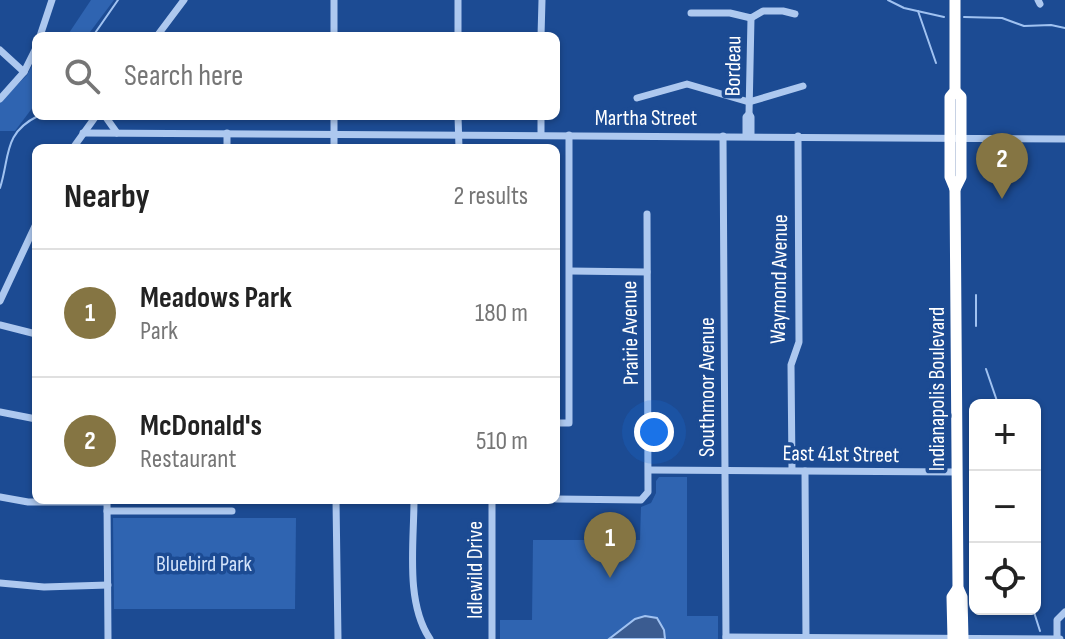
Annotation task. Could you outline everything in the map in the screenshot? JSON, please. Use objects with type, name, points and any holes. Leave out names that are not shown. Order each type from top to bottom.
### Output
[{"type":"highway","name":"Indianapolis Boulevard","points":[[955,0],[955,91],[950,97],[961,177],[955,189],[958,588],[962,597],[963,639]]},
{"type":"highway","name":"Indianapolis Boulevard","points":[[953,638],[952,597],[958,588]]},
{"type":"street","points":[[41,32],[52,0]]},
{"type":"street","points":[[160,32],[184,0]]},
{"type":"street","points":[[334,0],[334,32]]},
{"type":"street","points":[[458,0],[458,32]]},
{"type":"street","points":[[541,32],[542,0]]},
{"type":"street","points":[[691,13],[730,13],[751,18],[763,11],[795,14]]},
{"type":"street","name":"Bordeau","points":[[749,136],[746,117],[749,114],[751,18]]},
{"type":"street","points":[[0,50],[24,72]]},
{"type":"street","points":[[0,99],[24,72],[32,56]]},
{"type":"street","points":[[637,98],[687,84],[749,102],[803,86]]},
{"type":"street","points":[[76,144],[93,120]]},
{"type":"street","points":[[108,120],[117,133]]},
{"type":"street","points":[[334,120],[334,144]]},
{"type":"street","points":[[458,120],[459,144]]},
{"type":"street","points":[[541,120],[541,135]]},
{"type":"street","name":"Martha Street","points":[[83,133],[1065,139]]},
{"type":"street","points":[[227,133],[227,144]]},
{"type":"street","points":[[560,423],[569,423],[569,135]]},
{"type":"street","name":"Southmoor Avenue","points":[[723,136],[726,638]]},
{"type":"street","name":"Waymond Avenue","points":[[792,470],[791,365],[799,342],[798,136]]},
{"type":"street","name":"Prairie Avenue","points":[[560,499],[646,498],[649,470],[647,214]]},
{"type":"street","points":[[0,301],[32,232]]},
{"type":"street","points":[[26,245],[32,247]]},
{"type":"street","points":[[570,271],[647,272]]},
{"type":"street","points":[[0,325],[32,333]]},
{"type":"street","points":[[0,412],[32,418]]},
{"type":"street","name":"East 41st Street","points":[[649,470],[957,472]]},
{"type":"street","points":[[805,471],[806,638]]},
{"type":"street","points":[[0,497],[32,502]]},
{"type":"street","points":[[108,639],[107,504],[232,511]]},
{"type":"street","points":[[336,504],[338,639]]},
{"type":"street","points":[[414,504],[415,598],[420,622],[430,639]]},
{"type":"street","name":"Idlewild Drive","points":[[492,504],[492,639]]},
{"type":"street","points":[[0,583],[44,587],[108,585]]},
{"type":"street","points":[[726,638],[1058,639],[1057,620],[1065,612]]},
{"type":"green space","points":[[91,0],[114,0],[90,32],[70,32]]},
{"type":"green space","points":[[32,66],[32,108],[15,131],[0,131],[0,102],[27,75]]},
{"type":"green space","points":[[659,477],[687,477],[687,616],[718,616],[718,639],[500,639],[500,620],[532,620],[533,540],[640,540],[641,507],[651,503]]},
{"type":"green space","name":"Bluebird Park","points":[[113,518],[296,518],[295,609],[114,609]]},
{"type":"shaded area","points":[[645,616],[657,618],[665,639],[609,639],[635,619]]},
{"type":"waterway","points":[[96,32],[118,0]]},
{"type":"waterway","points":[[888,0],[904,8],[944,17]]},
{"type":"waterway","points":[[918,11],[936,63]]},
{"type":"waterway","points":[[964,17],[1002,18],[1024,26],[1065,28]]},
{"type":"waterway","points":[[0,188],[13,138],[32,120]]},
{"type":"waterway","points":[[976,295],[976,326]]},
{"type":"waterway","points":[[986,369],[996,399]]},
{"type":"waterway","points":[[1035,615],[1040,631]]},
{"type":"place","name":"McDonald's","points":[[1002,199]]},
{"type":"place","name":"Meadows Park","points":[[610,578]]}]
